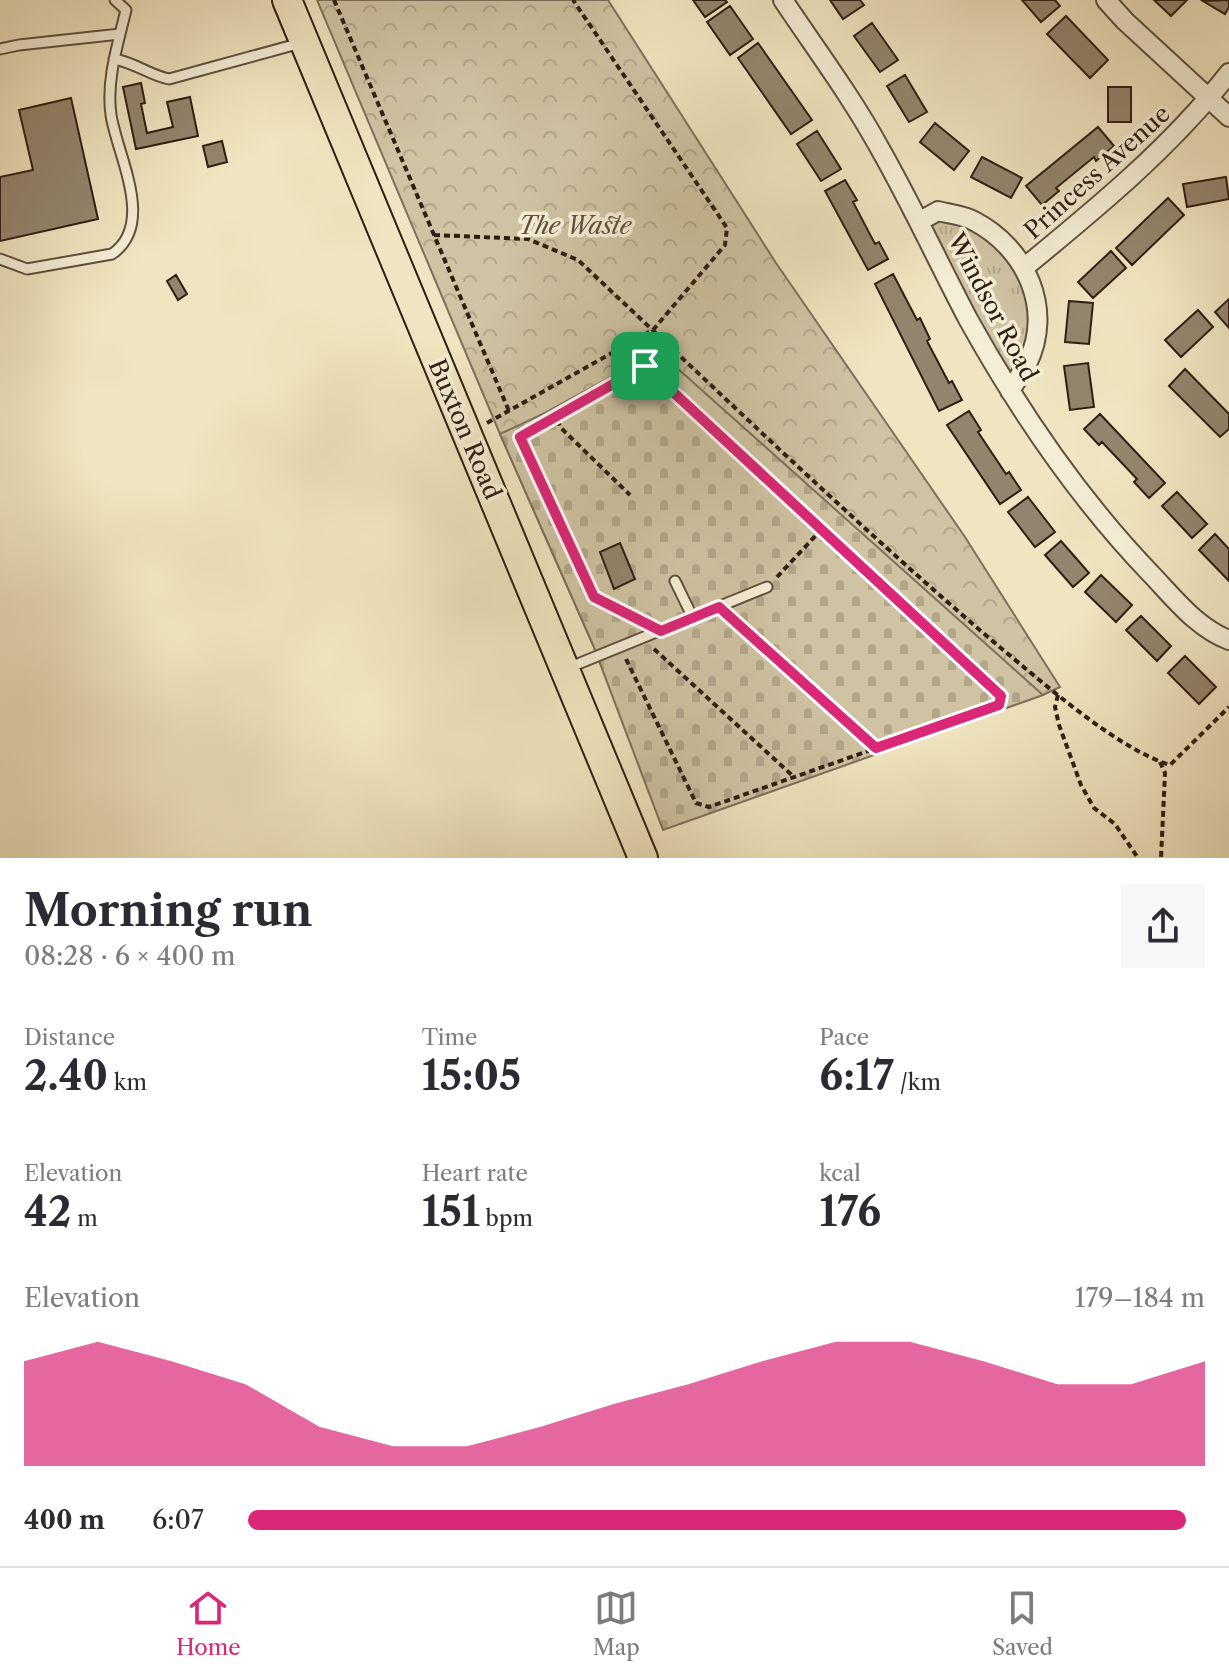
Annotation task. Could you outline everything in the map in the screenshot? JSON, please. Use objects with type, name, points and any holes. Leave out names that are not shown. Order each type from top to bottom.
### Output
[{"type":"highway","name":"Buxton Road","points":[[287,0],[643,858]]},
{"type":"street","name":"Windsor Road","points":[[783,0],[877,142],[967,317],[1010,391],[1098,517],[1190,615],[1216,635],[1229,640]]},
{"type":"street","points":[[1106,0],[1229,117]]},
{"type":"street","name":"Princess Avenue","points":[[1025,267],[1122,187],[1209,99],[1229,73]]},
{"type":"street","points":[[920,221],[938,211],[973,220],[1001,241],[1025,267],[1033,289],[1036,335],[1027,363],[1010,391]]},
{"type":"lane","points":[[0,259],[27,269],[112,254],[124,246],[130,234],[132,196],[111,115],[110,79],[126,10],[115,0]]},
{"type":"lane","points":[[0,49],[120,34]]},
{"type":"lane","points":[[114,59],[132,62],[169,79],[304,42]]},
{"type":"lane","points":[[675,581],[693,618]]},
{"type":"lane","points":[[564,669],[767,587]]},
{"type":"path","points":[[334,0],[509,411]]},
{"type":"path","points":[[467,434],[653,330],[725,245],[727,228],[573,0]]},
{"type":"path","points":[[434,235],[528,239],[578,260],[963,616],[1058,695],[1108,731],[1170,765]]},
{"type":"path","points":[[620,647],[696,803],[709,807],[999,705],[1001,696],[645,366],[520,437],[594,597],[661,631]]},
{"type":"path","points":[[557,418],[560,427],[630,495]]},
{"type":"path","points":[[767,587],[820,531]]},
{"type":"path","points":[[719,607],[876,748]]},
{"type":"path","points":[[643,638],[794,777]]},
{"type":"path","points":[[1058,695],[1055,707],[1059,725],[1081,785],[1094,808],[1115,824],[1138,858]]},
{"type":"path","points":[[1165,773],[1229,707]]},
{"type":"path","points":[[1160,762],[1165,773],[1161,858]]},
{"type":"green space","name":"The Waste","points":[[317,0],[608,0],[776,263],[965,537],[1060,687],[1043,695],[593,645],[500,434]]},
{"type":"green space","points":[[973,220],[1016,256],[1036,335],[1010,391],[920,221]]},
{"type":"green space","points":[[658,351],[1043,695],[663,830],[593,645],[500,434]]},
{"type":"building","points":[[693,0],[725,0],[727,2],[705,17]]},
{"type":"building","points":[[830,0],[860,0],[864,5],[843,19]]},
{"type":"building","points":[[1022,0],[1055,0],[1060,6],[1041,22]]},
{"type":"building","points":[[1154,0],[1187,0],[1171,16]]},
{"type":"building","points":[[1229,0],[1225,14],[1203,1]]},
{"type":"building","points":[[730,6],[753,39],[730,55],[707,22]]},
{"type":"building","points":[[1066,16],[1108,60],[1090,78],[1047,34]]},
{"type":"building","points":[[872,23],[898,60],[880,72],[854,36]]},
{"type":"building","points":[[758,43],[812,120],[791,134],[738,58]]},
{"type":"building","points":[[905,75],[927,112],[909,122],[887,86]]},
{"type":"building","points":[[141,83],[145,103],[141,104],[147,133],[173,127],[167,102],[190,97],[198,136],[136,149],[123,87]]},
{"type":"building","points":[[1108,87],[1131,87],[1131,122],[1108,122]]},
{"type":"building","points":[[71,98],[98,219],[0,241],[0,177],[33,170],[19,110]]},
{"type":"building","points":[[935,123],[969,151],[954,170],[920,142]]},
{"type":"building","points":[[1098,127],[1114,146],[1096,161],[1094,157],[1056,188],[1059,191],[1042,205],[1026,186]]},
{"type":"building","points":[[817,131],[841,169],[821,181],[797,144]]},
{"type":"building","points":[[222,141],[227,162],[208,167],[203,146]]},
{"type":"building","points":[[982,157],[1022,178],[1011,198],[971,177]]},
{"type":"building","points":[[1226,177],[1229,199],[1187,207],[1183,184]]},
{"type":"building","points":[[845,180],[875,244],[879,242],[888,259],[868,270],[825,191]]},
{"type":"building","points":[[1168,198],[1184,215],[1132,265],[1116,248]]},
{"type":"building","points":[[1111,251],[1126,268],[1093,298],[1078,282]]},
{"type":"building","points":[[893,274],[917,320],[920,318],[930,339],[927,341],[949,383],[952,381],[962,400],[939,411],[875,284]]},
{"type":"building","points":[[176,275],[187,294],[178,300],[167,281]]},
{"type":"building","points":[[1229,299],[1229,328],[1215,312]]},
{"type":"building","points":[[1069,301],[1093,303],[1089,344],[1065,342]]},
{"type":"building","points":[[1198,310],[1213,327],[1181,357],[1165,340]]},
{"type":"building","points":[[1088,363],[1094,407],[1070,410],[1064,366]]},
{"type":"building","points":[[1185,369],[1229,414],[1229,429],[1220,437],[1169,386]]},
{"type":"building","points":[[969,411],[981,430],[978,432],[1006,474],[1009,472],[1021,490],[1000,504],[947,425]]},
{"type":"building","points":[[1100,414],[1165,483],[1149,498],[1134,482],[1137,479],[1102,442],[1099,445],[1084,429]]},
{"type":"building","points":[[1177,492],[1207,524],[1192,538],[1162,506]]},
{"type":"building","points":[[1028,497],[1055,532],[1035,547],[1008,512]]},
{"type":"building","points":[[1215,534],[1229,549],[1229,581],[1199,550]]},
{"type":"building","points":[[1061,541],[1089,573],[1073,587],[1045,555]]},
{"type":"building","points":[[620,543],[635,579],[614,589],[600,552]]},
{"type":"building","points":[[1101,575],[1132,605],[1116,622],[1085,592]]},
{"type":"building","points":[[1141,616],[1171,646],[1157,661],[1126,630]]},
{"type":"building","points":[[1185,656],[1216,687],[1199,704],[1168,673]]},
{"type":"route","points":[[645,366],[1001,696],[999,705],[876,748],[719,607],[661,631],[594,597],[520,437],[645,366]]}]
